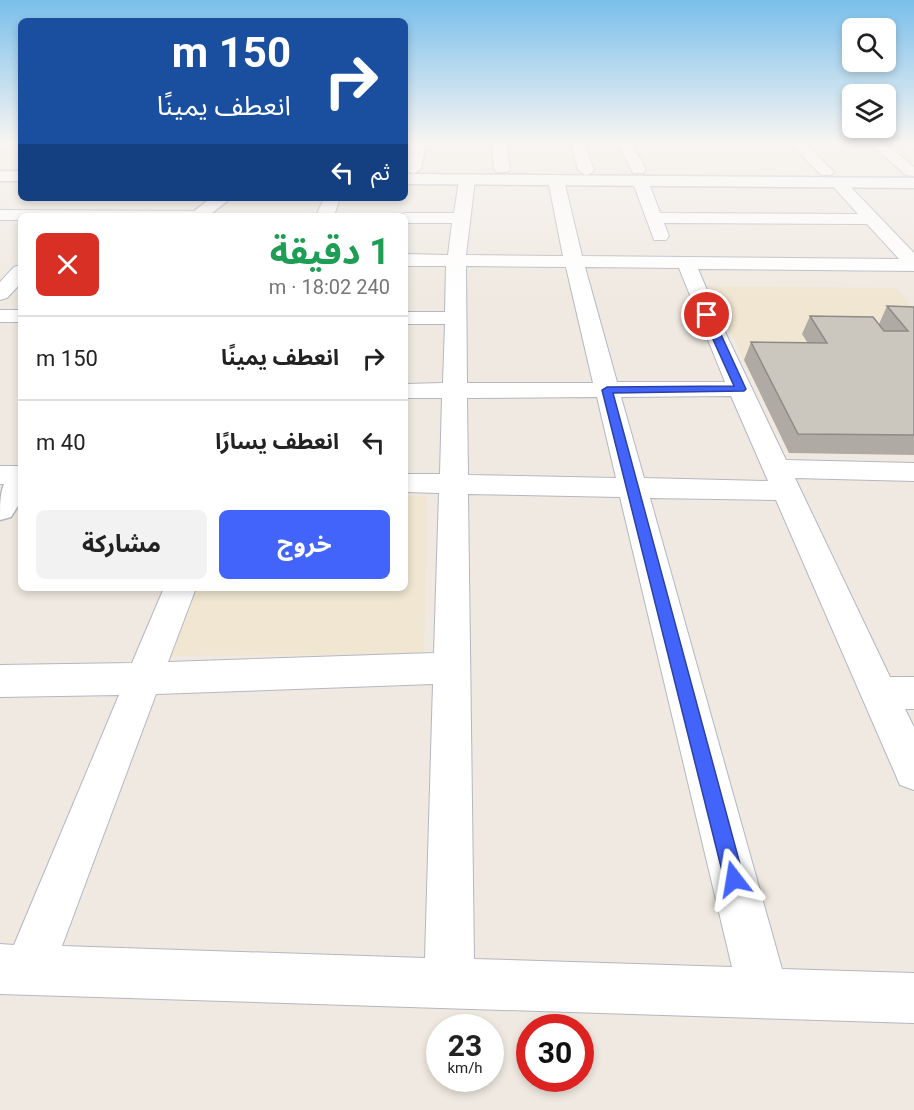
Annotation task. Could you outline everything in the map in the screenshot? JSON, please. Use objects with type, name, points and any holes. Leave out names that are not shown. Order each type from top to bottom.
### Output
[{"type":"main road","points":[[198,211],[216,201]]},
{"type":"main road","points":[[0,508],[18,481]]},
{"type":"street","points":[[449,983],[456,261],[465,194]]},
{"type":"street","points":[[559,194],[574,262],[764,994]]},
{"type":"street","points":[[645,194],[653,218],[741,389],[783,480],[896,693],[914,771]]},
{"type":"street","points":[[847,194],[914,264]]},
{"type":"street","points":[[80,213],[92,201]]},
{"type":"street","points":[[150,213],[198,211]]},
{"type":"street","points":[[0,215],[18,215]]},
{"type":"street","points":[[408,218],[462,218]]},
{"type":"street","points":[[653,218],[872,219]]},
{"type":"street","points":[[762,218],[799,265]]},
{"type":"street","points":[[408,260],[799,265],[914,264]]},
{"type":"street","points":[[0,294],[18,262]]},
{"type":"street","points":[[0,316],[18,316]]},
{"type":"street","points":[[408,318],[456,318]]},
{"type":"street","points":[[408,391],[741,389]]},
{"type":"street","points":[[408,483],[633,488],[914,472]]},
{"type":"street","points":[[0,475],[18,477]]},
{"type":"street","points":[[179,591],[145,679],[14,969],[914,998]]},
{"type":"street","points":[[0,681],[145,679],[452,668]]},
{"type":"shaded area","points":[[708,286],[896,288],[914,309],[789,453]]},
{"type":"shaded area","points":[[408,496],[427,496],[424,654],[165,656],[189,591],[408,591]]},
{"type":"building","points":[[887,306],[914,307],[914,435],[798,434],[751,342],[827,343],[810,316],[873,317],[884,331],[908,331]]},
{"type":"route","points":[[707,315],[741,389],[607,390],[734,879]]}]
